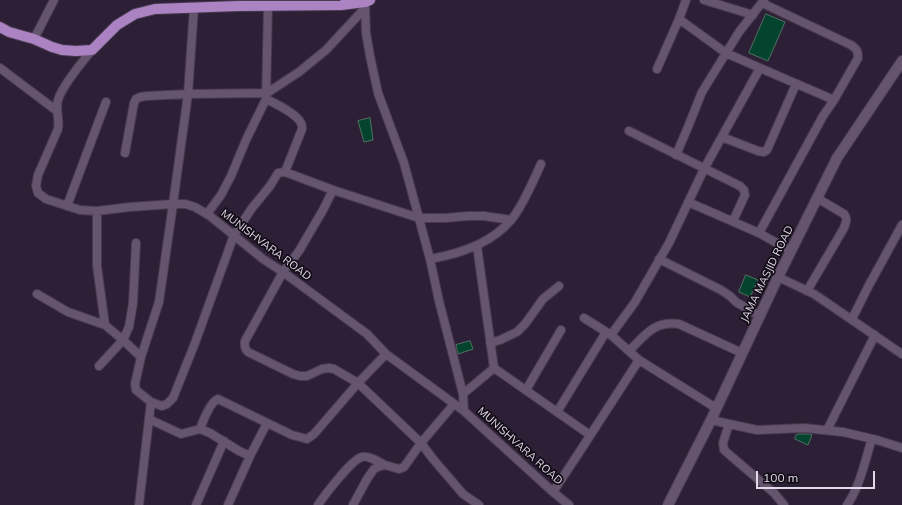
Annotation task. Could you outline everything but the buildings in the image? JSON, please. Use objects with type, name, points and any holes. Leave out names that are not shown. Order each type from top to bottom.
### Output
[{"type":"main road","points":[[0,36],[5,30],[62,50],[92,50],[117,25],[135,14],[155,9],[194,7],[341,6],[367,2]]},
{"type":"street","points":[[34,40],[54,0]]},
{"type":"street","points":[[657,69],[686,0]]},
{"type":"street","points":[[704,0],[753,15]]},
{"type":"street","points":[[676,155],[702,92],[739,32],[763,1],[857,48],[858,58],[823,116],[759,233]]},
{"type":"street","points":[[266,96],[326,50],[367,2]]},
{"type":"street","points":[[367,2],[366,33],[378,93],[404,163],[419,218],[464,394],[464,411]]},
{"type":"street","points":[[207,214],[221,195],[231,176],[266,96],[268,6]]},
{"type":"street","points":[[194,7],[188,94],[159,302],[141,357],[135,384],[136,390],[151,402],[162,406],[167,404],[172,398],[195,343],[234,235],[278,173],[285,172],[333,190],[419,218],[484,216],[511,220]]},
{"type":"street","points":[[679,19],[726,53],[834,100]]},
{"type":"street","name":"MUNISHVARA ROAD","points":[[92,50],[65,86],[58,100],[58,129],[38,175],[36,186],[38,192],[46,200],[80,210],[97,212],[130,207],[173,204],[185,204],[195,207],[207,214],[263,259],[367,334],[386,354],[464,411],[569,505]]},
{"type":"street","name":"JAMA MASJID ROAD","points":[[668,505],[711,420],[837,158],[902,61]]},
{"type":"street","points":[[0,68],[57,111]]},
{"type":"street","points":[[557,412],[608,334],[635,302],[669,243],[704,169],[760,68]]},
{"type":"street","points":[[722,137],[758,151],[764,152],[767,150],[796,84]]},
{"type":"street","points":[[125,153],[134,103],[136,99],[140,97],[188,94],[266,96],[291,113],[301,124],[302,129],[285,172]]},
{"type":"street","points":[[67,206],[106,102]]},
{"type":"street","points":[[629,130],[740,186],[744,190],[745,195],[733,221]]},
{"type":"street","points":[[430,259],[448,256],[477,246],[500,232],[519,209],[541,164]]},
{"type":"street","points":[[333,190],[299,251],[283,272],[245,341],[245,349],[248,352],[293,374],[307,376],[322,369],[329,368],[334,369],[358,383],[421,443],[463,494],[480,505]]},
{"type":"street","points":[[807,291],[844,228],[846,222],[846,217],[844,214],[817,198]]},
{"type":"street","points":[[688,202],[759,233],[791,251]]},
{"type":"street","points":[[97,212],[97,266],[105,325]]},
{"type":"street","points":[[852,319],[902,225]]},
{"type":"street","points":[[100,366],[123,340],[129,327],[133,303],[136,243]]},
{"type":"street","points":[[477,246],[494,368],[590,435]]},
{"type":"street","points":[[659,259],[721,290],[736,302],[760,316]]},
{"type":"street","points":[[778,278],[814,294],[902,354]]},
{"type":"street","points":[[490,343],[517,332],[525,324],[543,299],[559,286]]},
{"type":"street","points":[[37,294],[68,312],[105,325],[141,357]]},
{"type":"street","points":[[584,318],[608,334],[639,360],[716,408]]},
{"type":"street","points":[[629,351],[651,329],[662,324],[671,323],[680,324],[742,353]]},
{"type":"street","points":[[526,390],[561,330]]},
{"type":"street","points":[[827,430],[875,335]]},
{"type":"street","points":[[200,429],[214,400],[218,399],[292,435],[306,439],[314,434],[358,383],[386,354]]},
{"type":"street","points":[[553,492],[639,360]]},
{"type":"street","points":[[464,394],[494,368]]},
{"type":"street","points":[[138,505],[151,402]]},
{"type":"street","points":[[318,505],[336,481],[355,460],[360,457],[366,456],[385,465],[399,468],[404,467],[421,443],[454,404]]},
{"type":"street","points":[[148,419],[181,434],[200,429],[210,433],[250,456]]},
{"type":"street","points":[[711,420],[757,430],[804,428],[843,432],[902,448]]},
{"type":"street","points":[[228,505],[267,423]]},
{"type":"street","points":[[729,424],[723,443],[724,450],[774,493],[784,505]]},
{"type":"street","points":[[847,505],[859,480],[872,439]]},
{"type":"street","points":[[196,505],[224,441]]},
{"type":"street","points":[[353,505],[374,469],[385,465]]}]
